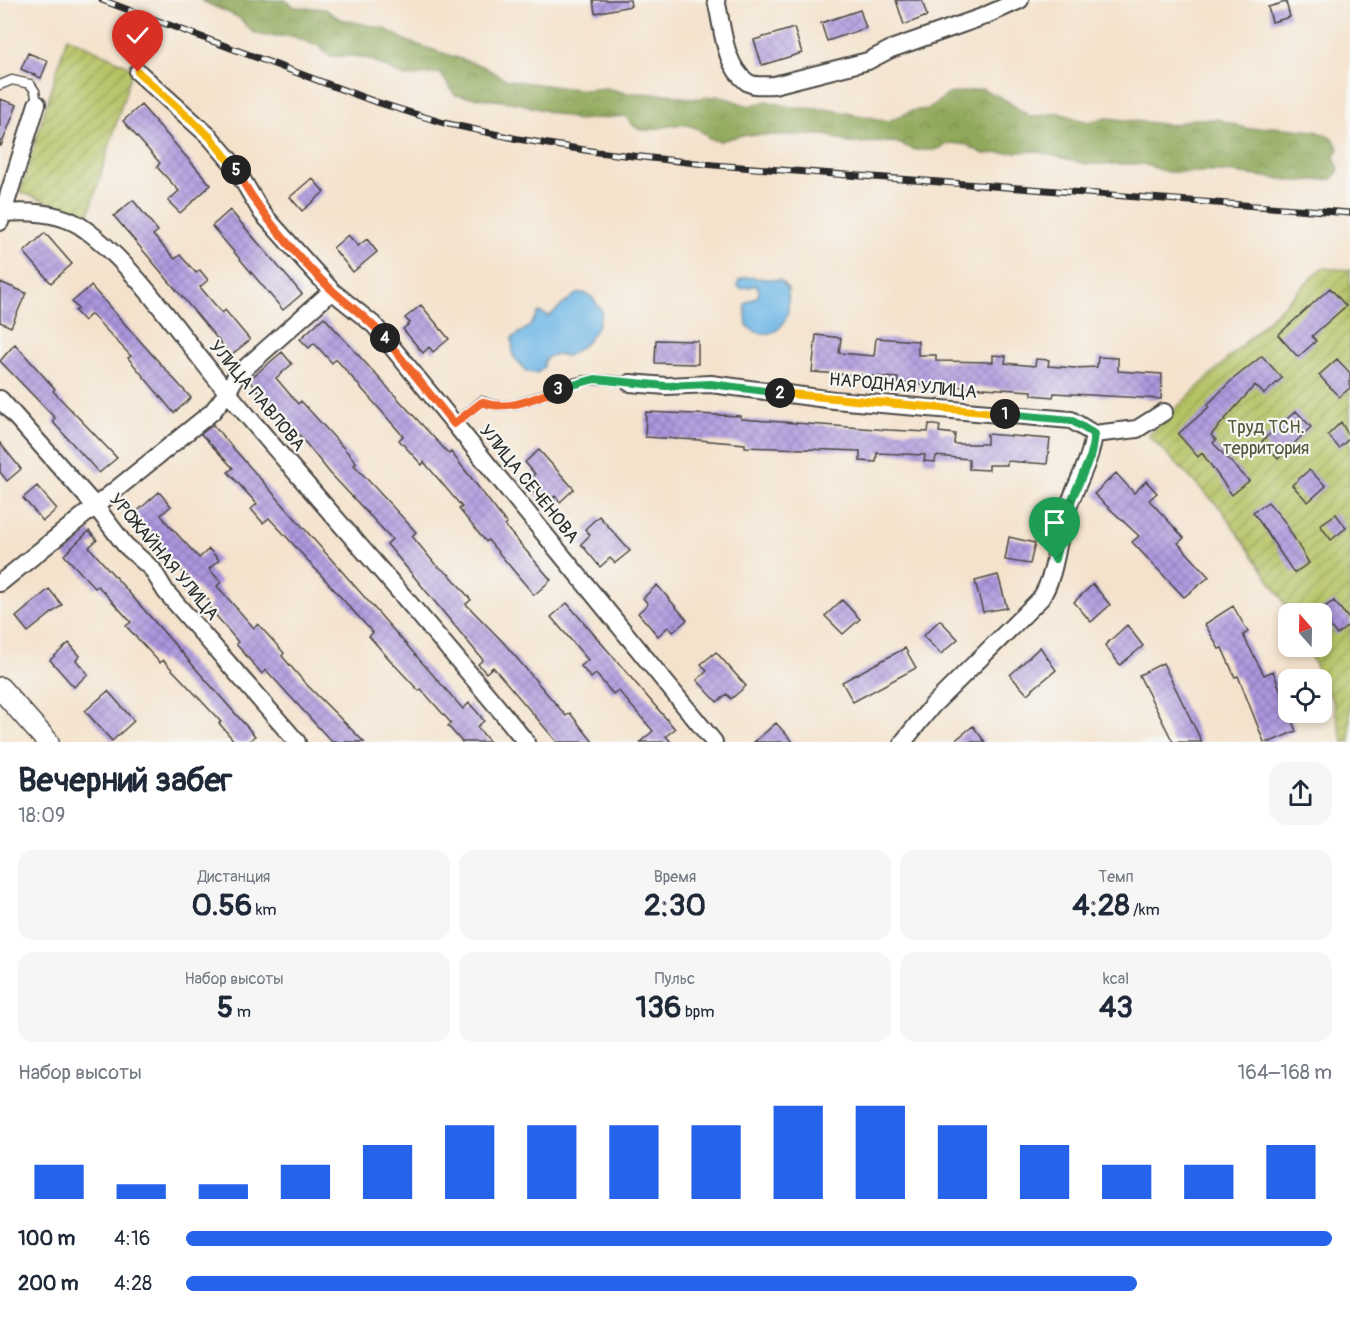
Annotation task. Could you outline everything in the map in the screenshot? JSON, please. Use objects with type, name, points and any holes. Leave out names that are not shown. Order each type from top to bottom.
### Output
[{"type":"street","points":[[716,0],[730,62],[747,83],[774,85],[868,62],[891,49],[1020,0]]},
{"type":"street","name":"УЛИЦА СЕЧЕНОВА","points":[[138,72],[210,137],[233,164],[262,213],[332,291],[375,326],[714,742]]},
{"type":"street","name":"УЛИЦА ПАВЛОВА","points":[[37,104],[1,215],[44,212],[86,229],[138,282],[227,393],[526,742]]},
{"type":"street","points":[[0,583],[212,412],[227,393],[236,376],[332,291]]},
{"type":"street","name":"НАРОДНАЯ УЛИЦА","points":[[630,383],[666,386],[711,384],[834,400],[1071,420],[1094,434]]},
{"type":"street","name":"УРОЖАЙНАЯ УЛИЦА","points":[[0,399],[96,507],[125,545],[146,563],[166,592],[297,742]]},
{"type":"street","points":[[903,742],[932,706],[1041,598],[1050,582],[1066,513],[1091,455],[1094,434],[1137,429],[1164,412]]},
{"type":"street","points":[[0,688],[48,742]]},
{"type":"lane","points":[[0,85],[12,80],[30,84],[35,91],[37,104]]},
{"type":"lane","points":[[454,424],[482,402],[494,407],[509,406],[571,384],[595,379],[630,383]]},
{"type":"green space","points":[[200,0],[285,0],[295,7],[325,9],[340,19],[385,29],[409,42],[482,66],[507,80],[584,90],[606,88],[626,93],[669,94],[692,99],[719,96],[749,106],[767,101],[795,108],[825,109],[889,121],[911,111],[928,109],[949,94],[982,89],[1004,99],[1031,117],[1059,113],[1087,122],[1107,118],[1172,125],[1193,119],[1217,119],[1248,129],[1273,127],[1315,131],[1333,138],[1339,149],[1334,158],[1339,169],[1333,179],[1298,181],[1226,172],[1168,172],[1143,164],[1087,164],[1035,151],[984,154],[967,145],[951,143],[934,150],[916,150],[895,142],[849,143],[827,135],[742,135],[720,141],[709,139],[700,130],[681,124],[646,130],[635,127],[625,116],[578,120],[518,103],[455,95],[440,73],[405,77],[370,59],[329,56],[318,46],[292,36],[265,36],[253,32],[238,17]]},
{"type":"green space","points":[[67,37],[133,68],[88,217],[20,192]]},
{"type":"green space","name":"Труд ТСН. территория","points":[[1322,268],[1350,270],[1350,742],[1343,742],[1332,700],[1332,669],[1317,669],[1311,657],[1332,657],[1332,603],[1284,603],[1221,509],[1148,435]]},
{"type":"water","points":[[746,277],[780,280],[788,289],[787,315],[783,324],[774,332],[758,332],[747,326],[745,304],[758,296],[759,291],[757,285],[741,289],[737,285],[739,280]]},
{"type":"water","points":[[584,293],[592,297],[602,311],[590,338],[573,353],[566,356],[549,357],[544,361],[544,367],[537,373],[527,372],[513,356],[512,338],[530,326],[539,312],[549,316],[576,294]]},
{"type":"building","points":[[593,0],[630,0],[631,6],[595,13]]},
{"type":"building","points":[[896,0],[922,0],[927,16],[904,25]]},
{"type":"building","points":[[1286,2],[1290,17],[1272,22],[1268,7]]},
{"type":"building","points":[[860,10],[866,28],[827,41],[821,23]]},
{"type":"building","points":[[794,28],[802,53],[762,65],[754,40]]},
{"type":"building","points":[[28,53],[48,61],[41,78],[21,69]]},
{"type":"building","points":[[0,99],[17,105],[1,146],[0,146]]},
{"type":"building","points":[[141,105],[211,185],[180,213],[168,201],[179,191],[157,167],[160,163],[123,121]]},
{"type":"building","points":[[312,178],[324,192],[302,211],[290,197]]},
{"type":"building","points":[[133,200],[158,231],[153,235],[175,259],[180,255],[196,273],[200,270],[208,280],[200,287],[222,313],[225,310],[250,340],[231,355],[114,216]]},
{"type":"building","points":[[230,210],[302,294],[283,310],[212,226]]},
{"type":"building","points":[[45,233],[72,264],[51,283],[24,252]]},
{"type":"building","points":[[348,235],[358,246],[367,239],[377,252],[353,272],[333,248]]},
{"type":"building","points":[[0,282],[26,293],[11,327],[0,322]]},
{"type":"building","points":[[91,286],[191,398],[174,413],[128,358],[131,356],[91,314],[84,321],[75,311],[78,309],[72,302]]},
{"type":"building","points":[[1330,288],[1346,306],[1312,336],[1316,341],[1298,357],[1278,335]]},
{"type":"building","points":[[421,305],[449,339],[433,352],[429,347],[423,353],[403,329],[410,323],[405,318]]},
{"type":"building","points":[[324,317],[449,454],[451,452],[507,524],[505,526],[551,580],[534,595],[488,540],[486,542],[459,509],[462,507],[424,462],[422,465],[399,440],[403,436],[336,359],[332,363],[314,343],[309,348],[300,339]]},
{"type":"building","points":[[816,335],[841,338],[839,353],[874,356],[876,338],[918,341],[918,355],[936,355],[936,361],[993,362],[993,355],[1006,356],[1005,363],[1035,366],[1036,359],[1049,360],[1048,366],[1075,368],[1097,367],[1098,357],[1118,358],[1118,371],[1162,374],[1161,399],[1054,393],[1053,397],[1032,395],[1032,391],[898,383],[898,378],[812,372]]},
{"type":"building","points":[[656,340],[698,341],[698,364],[655,363]]},
{"type":"building","points":[[15,344],[55,389],[53,391],[117,458],[99,473],[52,421],[55,418],[0,361]]},
{"type":"building","points":[[282,352],[292,364],[276,378],[298,404],[301,401],[357,463],[354,465],[416,532],[412,536],[435,564],[451,576],[471,600],[466,604],[503,642],[566,716],[570,713],[593,742],[557,742],[493,667],[486,673],[478,664],[483,660],[387,544],[392,539],[330,473],[274,404],[271,406],[249,380]]},
{"type":"building","points":[[1262,356],[1282,378],[1264,394],[1255,385],[1211,435],[1216,440],[1213,443],[1249,481],[1232,495],[1202,453],[1198,457],[1178,434],[1209,407],[1207,405],[1232,380]]},
{"type":"building","points":[[1337,359],[1350,373],[1350,388],[1339,397],[1319,375]]},
{"type":"building","points":[[1296,411],[1311,427],[1278,459],[1262,441]]},
{"type":"building","points":[[646,412],[741,416],[741,419],[928,432],[929,424],[940,426],[939,432],[955,434],[954,444],[987,444],[987,434],[1050,439],[1047,464],[1007,461],[1007,465],[989,465],[989,470],[969,469],[969,459],[936,456],[935,462],[924,461],[925,455],[877,453],[876,462],[860,461],[860,451],[745,447],[745,444],[645,437]]},
{"type":"building","points":[[1341,422],[1350,438],[1339,448],[1328,435]]},
{"type":"building","points":[[213,425],[463,709],[469,703],[478,713],[484,721],[477,727],[490,742],[462,742],[448,726],[451,723],[421,689],[419,691],[390,660],[369,636],[373,633],[283,533],[269,518],[263,523],[251,509],[257,504],[228,472],[233,468],[201,434]]},
{"type":"building","points":[[0,443],[21,469],[7,481],[0,472]]},
{"type":"building","points":[[539,450],[574,489],[560,502],[555,496],[545,505],[525,482],[535,474],[525,462]]},
{"type":"building","points":[[1309,470],[1326,486],[1308,502],[1292,485]]},
{"type":"building","points":[[1116,473],[1134,493],[1146,481],[1157,493],[1149,500],[1184,538],[1178,543],[1209,577],[1184,597],[1132,542],[1139,536],[1094,494]]},
{"type":"building","points":[[37,486],[57,509],[43,521],[23,498]]},
{"type":"building","points":[[159,492],[171,506],[161,515],[167,523],[199,558],[209,549],[219,560],[209,569],[221,582],[217,586],[254,628],[258,624],[284,653],[282,656],[305,683],[364,742],[332,742],[266,670],[262,674],[236,644],[238,642],[209,607],[212,604],[155,542],[156,540],[134,514]]},
{"type":"building","points":[[1268,502],[1284,521],[1309,563],[1294,573],[1253,512]]},
{"type":"building","points":[[1336,514],[1346,528],[1331,540],[1320,525]]},
{"type":"building","points":[[599,516],[630,551],[615,563],[610,558],[600,567],[581,544],[590,535],[585,529]]},
{"type":"building","points":[[89,531],[97,540],[89,547],[255,736],[248,742],[235,742],[219,723],[221,722],[182,680],[163,660],[160,663],[126,626],[131,622],[98,586],[95,588],[64,555]]},
{"type":"building","points":[[1009,537],[1035,543],[1030,564],[1005,560]]},
{"type":"building","points":[[998,575],[1007,608],[983,612],[975,581]]},
{"type":"building","points":[[1093,584],[1110,605],[1091,622],[1074,602]]},
{"type":"building","points":[[657,585],[687,620],[673,632],[668,627],[658,636],[638,613],[648,604],[643,598]]},
{"type":"building","points":[[49,589],[62,605],[28,632],[16,617]]},
{"type":"building","points":[[842,600],[860,619],[843,634],[825,616]]},
{"type":"building","points":[[1334,601],[1350,620],[1350,624],[1337,635],[1332,629],[1331,603]]},
{"type":"building","points":[[567,603],[675,729],[666,736],[671,742],[640,742],[653,731],[618,690],[613,694],[596,674],[591,678],[581,666],[588,660],[551,617]]},
{"type":"building","points":[[1233,606],[1248,632],[1243,635],[1264,675],[1273,671],[1278,684],[1278,723],[1293,723],[1296,731],[1270,742],[1264,742],[1238,676],[1235,677],[1222,648],[1219,649],[1205,624]]},
{"type":"building","points":[[940,620],[958,639],[941,654],[923,636]]},
{"type":"building","points":[[1127,625],[1143,646],[1120,665],[1105,645]]},
{"type":"building","points":[[69,643],[80,656],[76,660],[88,674],[74,687],[50,660]]},
{"type":"building","points":[[1040,647],[1056,670],[1027,694],[1010,675]]},
{"type":"building","points":[[905,648],[916,668],[853,702],[842,682]]},
{"type":"building","points":[[716,652],[746,686],[731,699],[727,694],[717,702],[697,680],[707,671],[701,664]]},
{"type":"building","points":[[1163,663],[1202,742],[1173,742],[1139,675]]},
{"type":"building","points":[[108,691],[134,721],[112,741],[85,711]]},
{"type":"building","points":[[776,723],[793,742],[754,742]]},
{"type":"building","points":[[973,726],[985,742],[953,742]]},
{"type":"railway","points":[[102,0],[373,101],[444,123],[518,139],[597,152],[714,165],[1350,213]]},
{"type":"route","points":[[138,72],[210,137],[233,164],[262,213],[332,291],[375,326],[454,424],[482,402],[494,407],[509,406],[571,384],[595,379],[666,386],[711,384],[834,400],[1071,420],[1094,434],[1091,455],[1066,513],[1055,559]]}]
